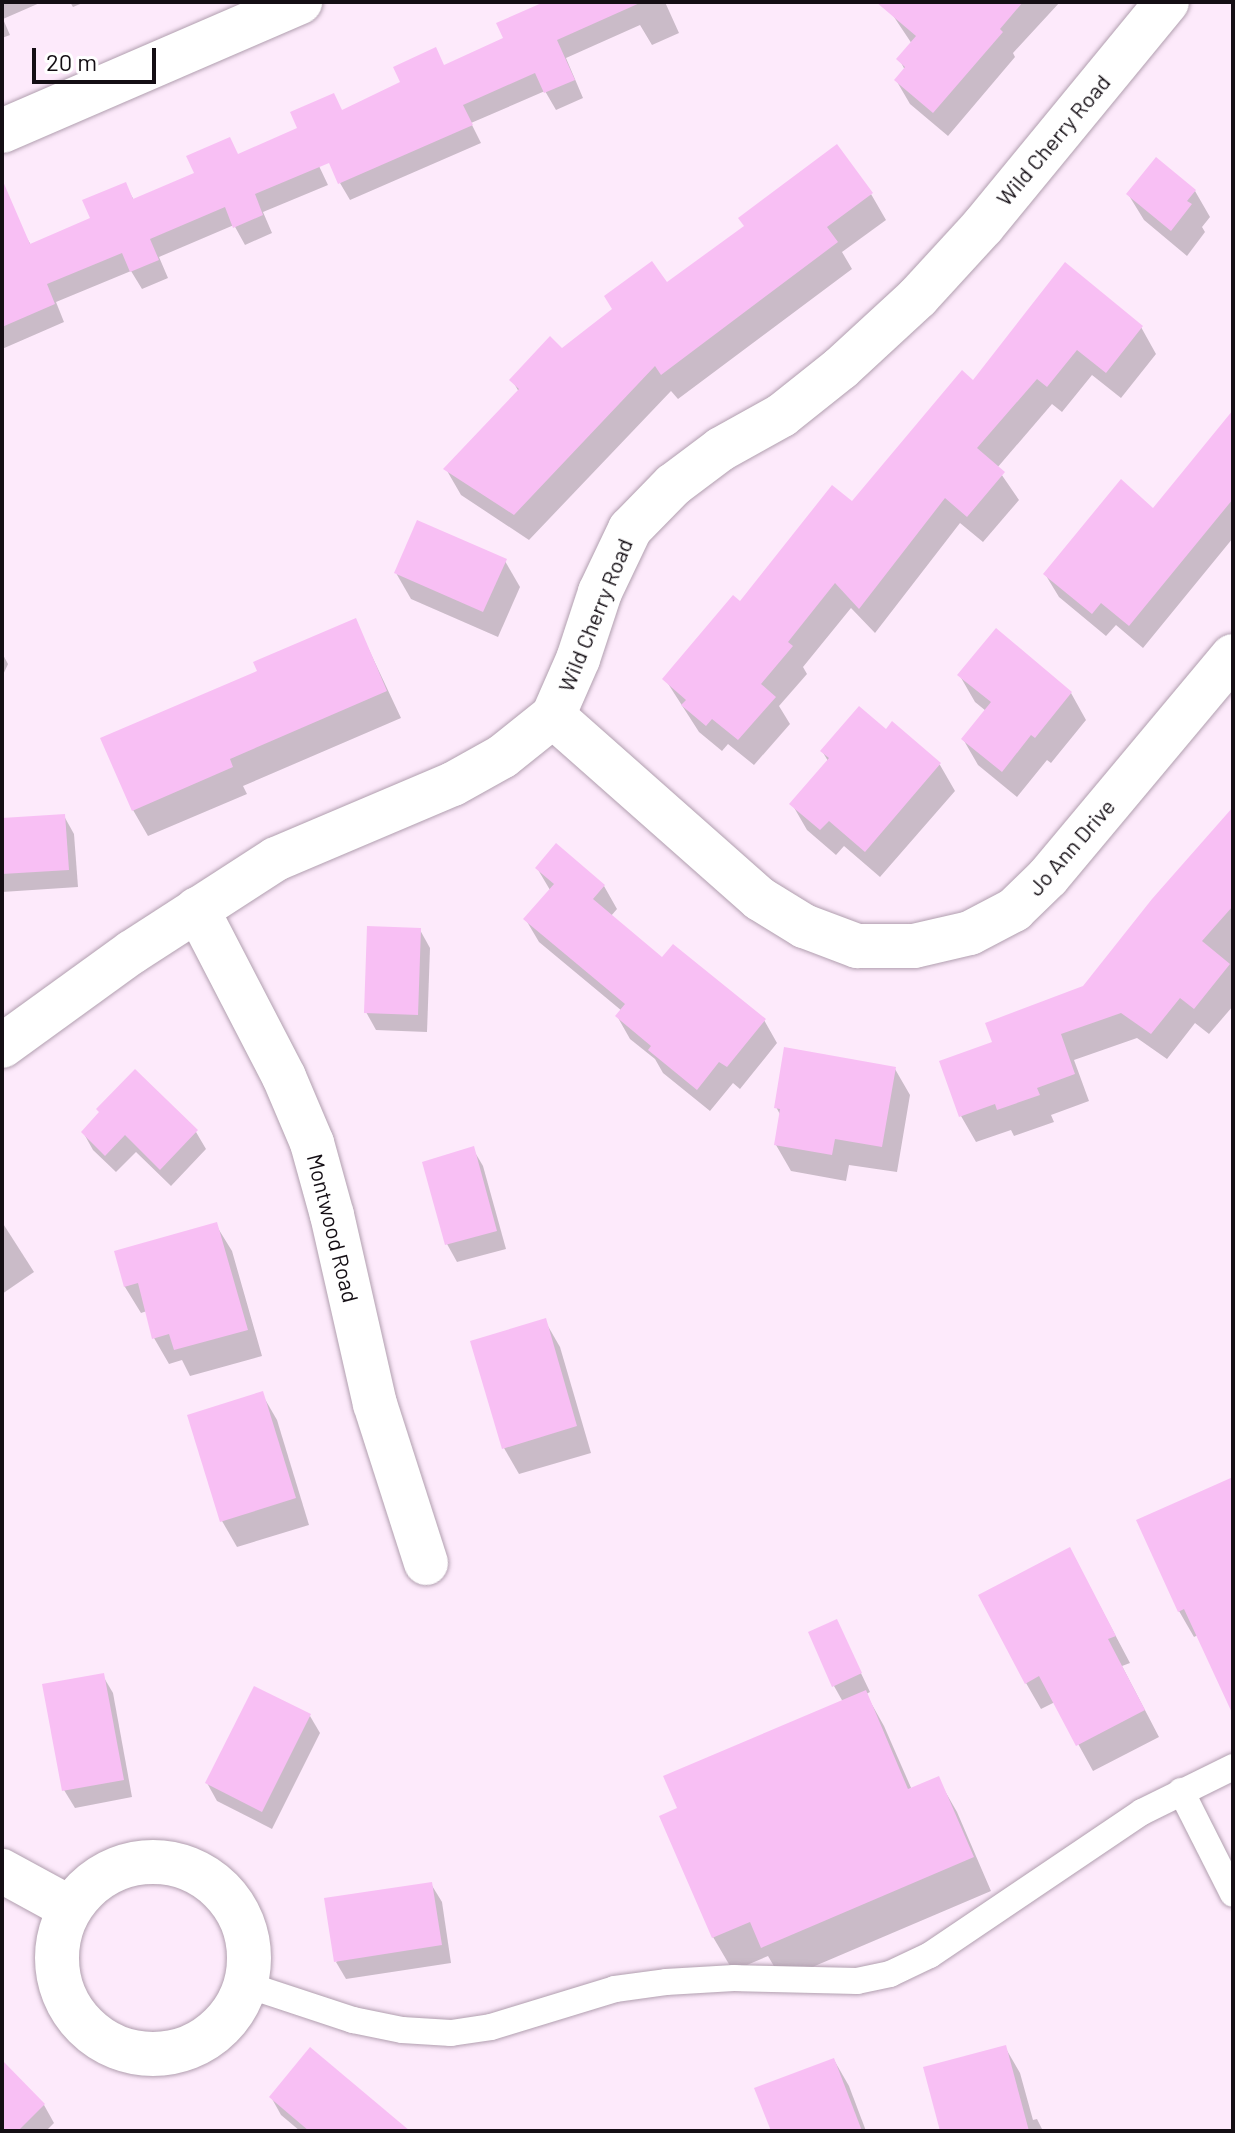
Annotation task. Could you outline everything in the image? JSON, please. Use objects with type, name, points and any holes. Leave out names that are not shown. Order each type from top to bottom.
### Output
[{"type":"street","points":[[2,131],[300,2]]},
{"type":"street","name":"Wild Cherry Road","points":[[2,1046],[197,909],[276,859],[453,784],[503,756],[553,716],[578,659],[600,592],[630,529],[673,485],[709,458],[782,415],[841,368],[918,297],[983,226],[1167,2]]},
{"type":"street","name":"Jo Ann Drive","points":[[553,716],[760,899],[804,926],[857,946],[914,946],[970,933],[1014,910],[1048,877],[1233,656]]},
{"type":"street","name":"Montwood Road","points":[[197,909],[284,1077],[312,1143],[332,1215],[375,1404],[426,1563]]},
{"type":"street","points":[[162,1861],[198,1872],[223,1890],[243,1922],[250,1953],[247,1985],[232,2015],[215,2032],[191,2047],[154,2054],[125,2050],[101,2040],[80,2022],[65,1998],[57,1971],[58,1940],[70,1908],[93,1882],[132,1863],[162,1861]]},
{"type":"street","points":[[2,1871],[70,1908]]},
{"type":"lane","points":[[247,1985],[353,2020],[402,2030],[451,2033],[491,2027],[615,1989],[666,1982],[734,1978],[868,1979],[890,1974],[930,1955],[1142,1812],[1233,1767]]},
{"type":"lane","points":[[1181,1791],[1233,1894]]},
{"type":"building","points":[[544,2],[642,2],[557,40],[575,80],[544,93],[535,73],[463,105],[473,125],[338,184],[329,163],[255,194],[263,215],[233,228],[225,207],[150,239],[159,260],[130,272],[122,253],[47,284],[55,304],[2,327],[2,179],[30,244],[90,218],[82,200],[126,182],[133,199],[194,173],[186,156],[230,137],[238,154],[297,128],[290,112],[334,93],[342,110],[400,82],[393,67],[436,47],[444,65],[503,38],[496,23]]},
{"type":"building","points":[[876,2],[1023,2],[1000,29],[1003,32],[933,113],[894,80],[905,67],[896,59],[916,36]]},
{"type":"building","points":[[837,144],[873,193],[827,227],[838,242],[661,375],[655,366],[514,515],[443,469],[519,389],[509,380],[550,336],[562,348],[612,309],[604,296],[652,261],[667,282],[744,226],[738,218]]},
{"type":"building","points":[[1156,157],[1196,190],[1187,201],[1192,204],[1171,231],[1126,194]]},
{"type":"building","points":[[1065,262],[1143,326],[1106,373],[1077,350],[1047,387],[1037,379],[977,448],[1005,472],[967,517],[945,498],[859,609],[835,583],[788,642],[793,646],[761,684],[776,697],[738,740],[712,719],[706,726],[681,705],[686,700],[662,679],[733,595],[740,601],[832,485],[852,501],[962,370],[973,380]]},
{"type":"building","points":[[1233,410],[1233,499],[1129,626],[1101,603],[1092,614],[1043,574],[1121,479],[1153,508]]},
{"type":"building","points":[[417,520],[507,559],[483,612],[394,573]]},
{"type":"building","points":[[356,618],[387,691],[230,759],[233,767],[132,811],[100,738],[257,671],[253,662]]},
{"type":"building","points":[[996,628],[1072,692],[1035,738],[1031,735],[1002,772],[961,739],[991,702],[957,675]]},
{"type":"building","points":[[859,706],[886,729],[892,721],[941,763],[865,852],[829,821],[820,830],[789,804],[829,758],[820,751]]},
{"type":"building","points":[[1233,807],[1233,906],[1202,941],[1230,964],[1194,1009],[1180,998],[1151,1034],[1121,1013],[1061,1034],[1075,1074],[1037,1088],[1040,1095],[997,1110],[995,1104],[959,1117],[939,1061],[992,1042],[985,1023],[1083,986],[1152,899]]},
{"type":"building","points":[[65,814],[69,870],[2,874],[2,818]]},
{"type":"building","points":[[556,843],[605,885],[593,899],[662,957],[673,944],[766,1019],[727,1067],[719,1062],[697,1090],[648,1050],[651,1046],[615,1016],[625,1004],[523,919],[554,884],[535,868]]},
{"type":"building","points":[[367,926],[421,928],[418,1015],[364,1013]]},
{"type":"building","points":[[784,1047],[896,1067],[882,1147],[835,1139],[832,1155],[774,1145],[780,1109],[774,1108]]},
{"type":"building","points":[[135,1069],[198,1130],[160,1170],[125,1135],[105,1156],[81,1132],[99,1112],[96,1109]]},
{"type":"building","points":[[474,1146],[497,1231],[445,1245],[422,1162]]},
{"type":"building","points":[[217,1222],[248,1330],[174,1350],[169,1334],[152,1339],[138,1283],[124,1287],[114,1251]]},
{"type":"building","points":[[546,1318],[577,1426],[502,1449],[470,1341]]},
{"type":"building","points":[[263,1391],[296,1498],[220,1522],[187,1415]]},
{"type":"building","points":[[1233,1477],[1233,1715],[1184,1609],[1178,1612],[1136,1520]]},
{"type":"building","points":[[1070,1547],[1116,1636],[1108,1639],[1145,1710],[1076,1746],[1039,1676],[1025,1684],[978,1595]]},
{"type":"building","points":[[837,1619],[862,1673],[832,1687],[808,1632]]},
{"type":"building","points":[[104,1673],[124,1780],[62,1791],[42,1684]]},
{"type":"building","points":[[254,1686],[311,1714],[262,1812],[205,1783]]},
{"type":"building","points":[[866,1690],[908,1789],[939,1776],[974,1857],[761,1948],[750,1922],[712,1938],[659,1816],[677,1808],[663,1776]]},
{"type":"building","points":[[432,1882],[442,1945],[334,1962],[324,1898]]},
{"type":"building","points":[[1006,2045],[1029,2131],[940,2131],[923,2067]]},
{"type":"building","points":[[310,2047],[410,2131],[309,2131],[269,2097]]},
{"type":"building","points":[[834,2058],[862,2131],[771,2131],[754,2088]]},
{"type":"building","points":[[2,2060],[45,2104],[18,2131],[2,2131]]}]
